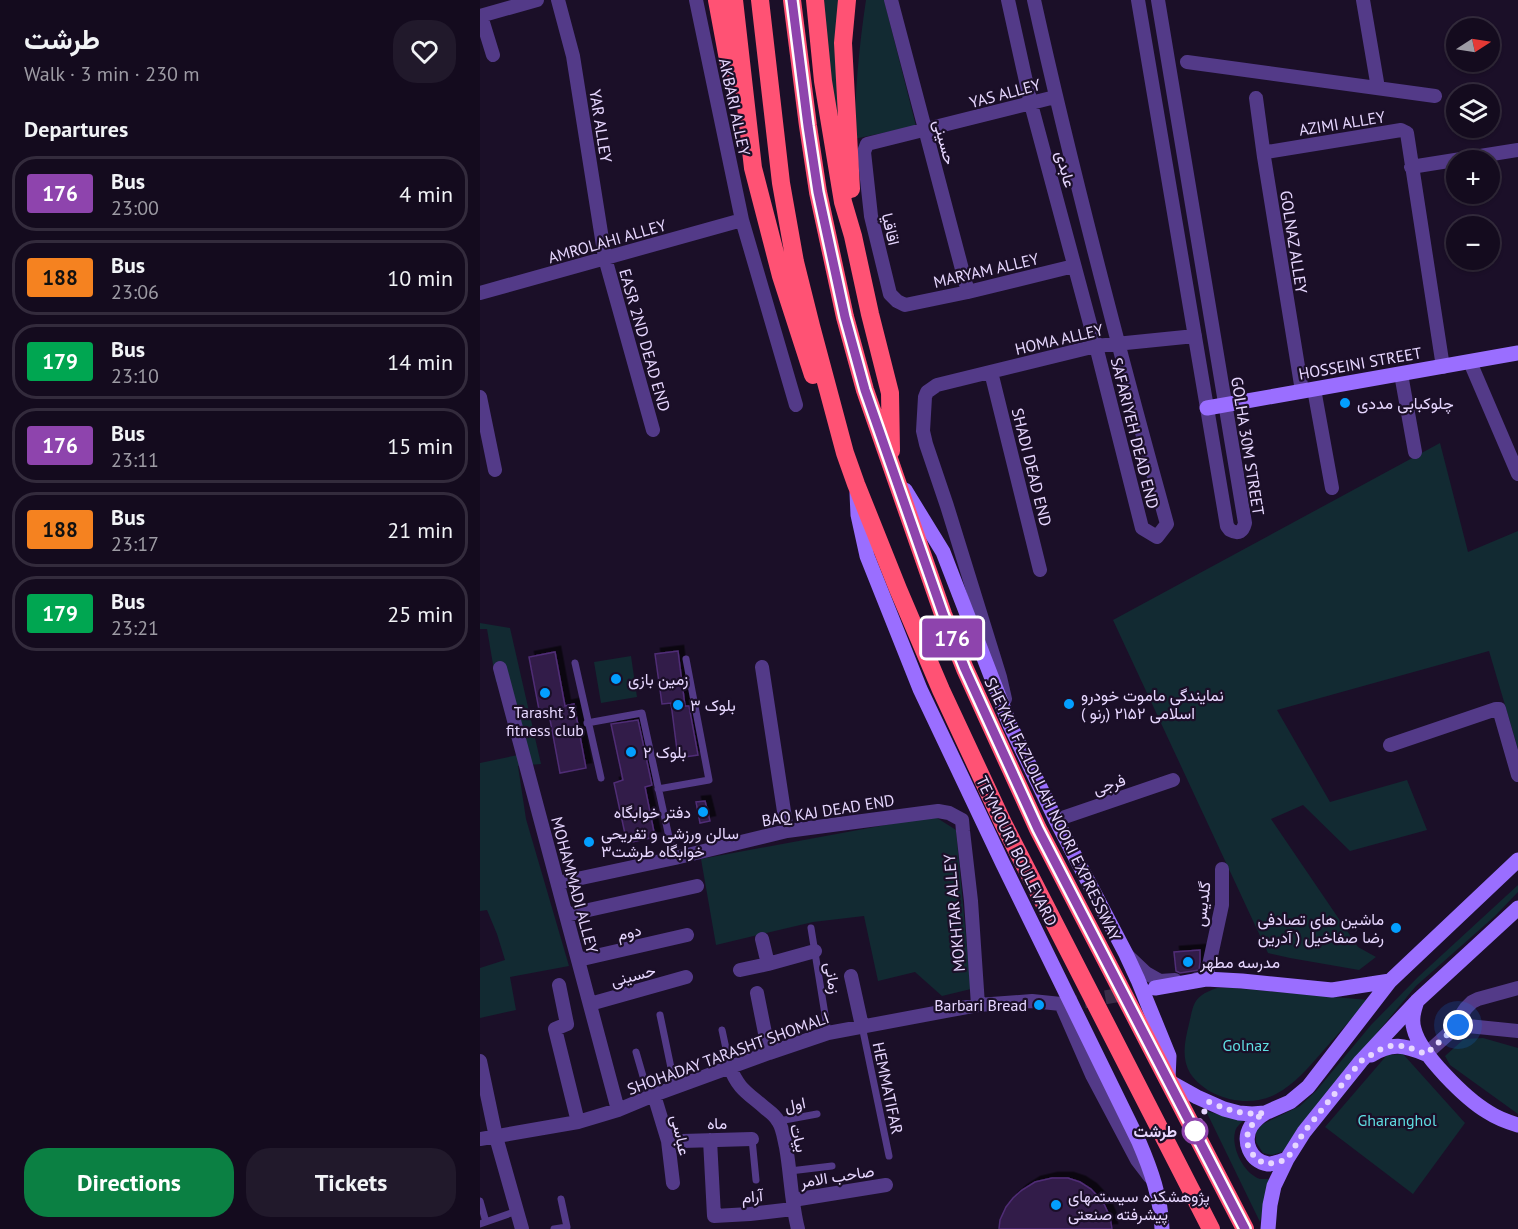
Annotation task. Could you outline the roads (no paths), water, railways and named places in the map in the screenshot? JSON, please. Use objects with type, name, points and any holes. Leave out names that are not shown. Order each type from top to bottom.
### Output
[{"type":"highway","points":[[717,0],[735,98],[780,276],[818,391],[936,680],[1003,823],[1210,1229]]},
{"type":"highway","points":[[734,0],[753,168]]},
{"type":"highway","points":[[760,0],[781,183],[795,262],[845,453]]},
{"type":"highway","name":"SHEYKH FAZLOLLAH NOORI EXPRESSWAY","points":[[792,0],[818,192],[845,317],[865,390],[943,614],[969,680],[1038,829],[1245,1229]]},
{"type":"highway","points":[[815,0],[823,81],[843,202],[890,393],[891,467]]},
{"type":"highway","points":[[847,0],[843,43],[853,236]]},
{"type":"highway","points":[[847,113],[852,45],[860,0]]},
{"type":"main road","name":"HOSSEINI STREET","points":[[1207,408],[1518,353]]},
{"type":"main road","points":[[891,467],[943,552],[1010,725],[1056,820],[1126,954],[1169,1056],[1169,1080],[1197,1097],[1224,1109],[1239,1113],[1265,1113]]},
{"type":"main road","name":"TEYMOURI BOULEVARD","points":[[856,484],[858,515],[867,556],[920,690],[1139,1142],[1161,1207],[1162,1229]]},
{"type":"main road","points":[[1287,1159],[1266,1164],[1251,1154],[1247,1140],[1248,1131],[1257,1118],[1290,1102],[1308,1087],[1390,981],[1517,861]]},
{"type":"main road","points":[[1268,1229],[1274,1186],[1304,1132],[1361,1061],[1417,1001],[1518,908]]},
{"type":"main road","points":[[1155,988],[1206,979],[1332,990],[1390,981]]},
{"type":"main road","points":[[1417,1001],[1414,1012],[1414,1029],[1426,1054],[1477,1105],[1490,1114],[1518,1125]]},
{"type":"main road","points":[[1361,1061],[1391,1046],[1405,1046],[1426,1054]]},
{"type":"street","points":[[493,54],[480,16],[537,0]]},
{"type":"street","name":"YAR ALLEY","points":[[558,0],[573,56],[605,258]]},
{"type":"street","name":"AKBARI ALLEY","points":[[696,0],[742,220],[796,405]]},
{"type":"street","name":"حسینی","points":[[891,0],[968,292]]},
{"type":"street","name":"عابدی","points":[[1008,0],[1031,104],[1096,346]]},
{"type":"street","name":"عابدی","points":[[1034,0],[1118,343]]},
{"type":"street","name":"GOLHA 30M STREET","points":[[1138,0],[1227,526],[1238,533],[1244,528],[1245,523],[1158,0]]},
{"type":"street","points":[[1363,0],[1378,88]]},
{"type":"street","points":[[1187,62],[1436,96]]},
{"type":"street","name":"YAS ALLEY","points":[[864,152],[867,144],[1056,97]]},
{"type":"street","name":"GOLNAZ ALLEY","points":[[1256,98],[1264,157],[1308,390],[1332,488]]},
{"type":"street","name":"AZIMI ALLEY","points":[[1264,157],[1267,152],[1401,130],[1407,133],[1443,366]]},
{"type":"street","points":[[1411,167],[1518,150]]},
{"type":"street","name":"اقاقیا","points":[[864,152],[871,216],[890,294],[905,305]]},
{"type":"street","name":"AMROLAHI ALLEY","points":[[480,293],[742,220]]},
{"type":"street","name":"EASR 2ND DEAD END","points":[[605,258],[653,430]]},
{"type":"street","name":"MARYAM ALLEY","points":[[905,305],[1074,266]]},
{"type":"street","name":"HOMA ALLEY","points":[[1010,725],[1000,677],[926,444],[923,431],[927,392],[937,385],[1096,346],[1195,336]]},
{"type":"street","name":"SAFARIYEH DEAD END","points":[[1096,346],[1142,528],[1157,537],[1167,524],[1118,343]]},
{"type":"street","points":[[1470,362],[1518,474]]},
{"type":"street","name":"SHADI DEAD END","points":[[991,372],[1040,570]]},
{"type":"street","points":[[1401,374],[1414,452]]},
{"type":"street","points":[[480,397],[495,470]]},
{"type":"street","points":[[762,667],[787,831]]},
{"type":"street","name":"MOHAMMADI ALLEY","points":[[501,668],[618,1110]]},
{"type":"street","points":[[1390,745],[1499,709],[1518,775]]},
{"type":"street","name":"فرجی","points":[[1056,820],[1173,780]]},
{"type":"street","name":"BAQ KAJ DEAD END","points":[[558,883],[787,831],[938,811],[949,813],[962,820]]},
{"type":"street","name":"MOKHTAR ALLEY","points":[[962,820],[971,900],[978,1005]]},
{"type":"street","name":"گلدیس","points":[[1206,979],[1222,905],[1222,869]]},
{"type":"street","points":[[566,915],[697,886]]},
{"type":"street","name":"دوم","points":[[578,960],[687,935]]},
{"type":"street","points":[[762,939],[768,964]]},
{"type":"street","points":[[740,970],[815,951]]},
{"type":"street","points":[[1126,954],[1146,973],[1160,981],[1206,979]]},
{"type":"street","points":[[851,976],[862,1026]]},
{"type":"street","name":"حسینی","points":[[590,1004],[686,977]]},
{"type":"street","points":[[559,985],[567,1024],[555,1029],[578,1122]]},
{"type":"street","points":[[1426,1054],[1458,1025],[1462,1014],[1472,1002],[1518,988]]},
{"type":"street","points":[[757,993],[769,1053]]},
{"type":"street","name":"SHOHADAY TARASHT SHOMALI","points":[[480,1139],[578,1122],[618,1110],[675,1087],[828,1033],[978,1005],[1032,1000],[1062,1004],[1092,1075],[1137,1160],[1154,1182]]},
{"type":"street","points":[[1458,1025],[1518,1030]]},
{"type":"street","points":[[480,1061],[496,1137],[522,1229]]},
{"type":"street","name":"بیات","points":[[730,1067],[738,1086],[774,1115],[778,1121],[790,1171],[798,1229]]},
{"type":"street","name":"عباسی","points":[[652,1096],[668,1141],[673,1183]]},
{"type":"street","name":"ماه","points":[[682,1141],[752,1139]]},
{"type":"street","name":"آرام","points":[[710,1140],[714,1216],[750,1214],[793,1205]]},
{"type":"street","name":"صاحب الامر","points":[[793,1205],[886,1185]]},
{"type":"street","points":[[750,1214],[751,1229]]},
{"type":"lane","points":[[1168,59],[1187,62]]},
{"type":"lane","points":[[658,789],[709,780],[686,659]]},
{"type":"lane","points":[[574,663],[601,778]]},
{"type":"lane","points":[[588,723],[642,713],[675,858]]},
{"type":"lane","name":"زمانی","points":[[811,928],[828,1033]]},
{"type":"lane","points":[[660,1016],[675,1087]]},
{"type":"lane","name":"HEMMATIFAR","points":[[862,1026],[889,1156]]},
{"type":"lane","points":[[722,1030],[730,1067]]},
{"type":"lane","points":[[636,1052],[652,1096]]},
{"type":"lane","name":"اول","points":[[778,1121],[817,1114]]},
{"type":"lane","points":[[752,1139],[756,1180]]},
{"type":"lane","points":[[790,1171],[831,1166]]},
{"type":"lane","points":[[554,1229],[567,1227],[561,1199]]},
{"type":"lane","points":[[480,1201],[483,1223],[517,1211]]},
{"type":"tunnel","points":[[1064,1005],[1130,993]]},
{"type":"place","name":"چلوکبابی مددی","points":[[1345,403]]},
{"type":"place","name":"زمین بازی","points":[[616,679]]},
{"type":"place","name":"Tarasht 3 fitness club","points":[[545,693]]},
{"type":"place","name":"نمایندگی ماموت خودرو ( رنو) اسلامی ۲۱۵۲","points":[[1069,704]]},
{"type":"place","name":"بلوک ۳","points":[[678,705]]},
{"type":"place","name":"بلوک ۲","points":[[631,752]]},
{"type":"place","name":"دفتر خوابگاه","points":[[703,812]]},
{"type":"place","name":"سالن ورزشی و تفریحی خوابگاه طرشت۳","points":[[589,842]]},
{"type":"place","name":"ماشین های تصادفی رضا صفاخیل ( آدرین","points":[[1396,928]]},
{"type":"place","name":"مدرسه مطهر","points":[[1188,962]]},
{"type":"place","name":"Barbari Bread","points":[[1039,1005]]},
{"type":"place","name":"طرشت","points":[[1195,1131]]},
{"type":"place","name":"پژوهشکده سیستمهای پیشرفته صنعتی","points":[[1056,1205]]},
{"type":"park label","name":"Golnaz","points":[[1246,1045]]},
{"type":"park label","name":"Gharanghol","points":[[1397,1120]]}]
